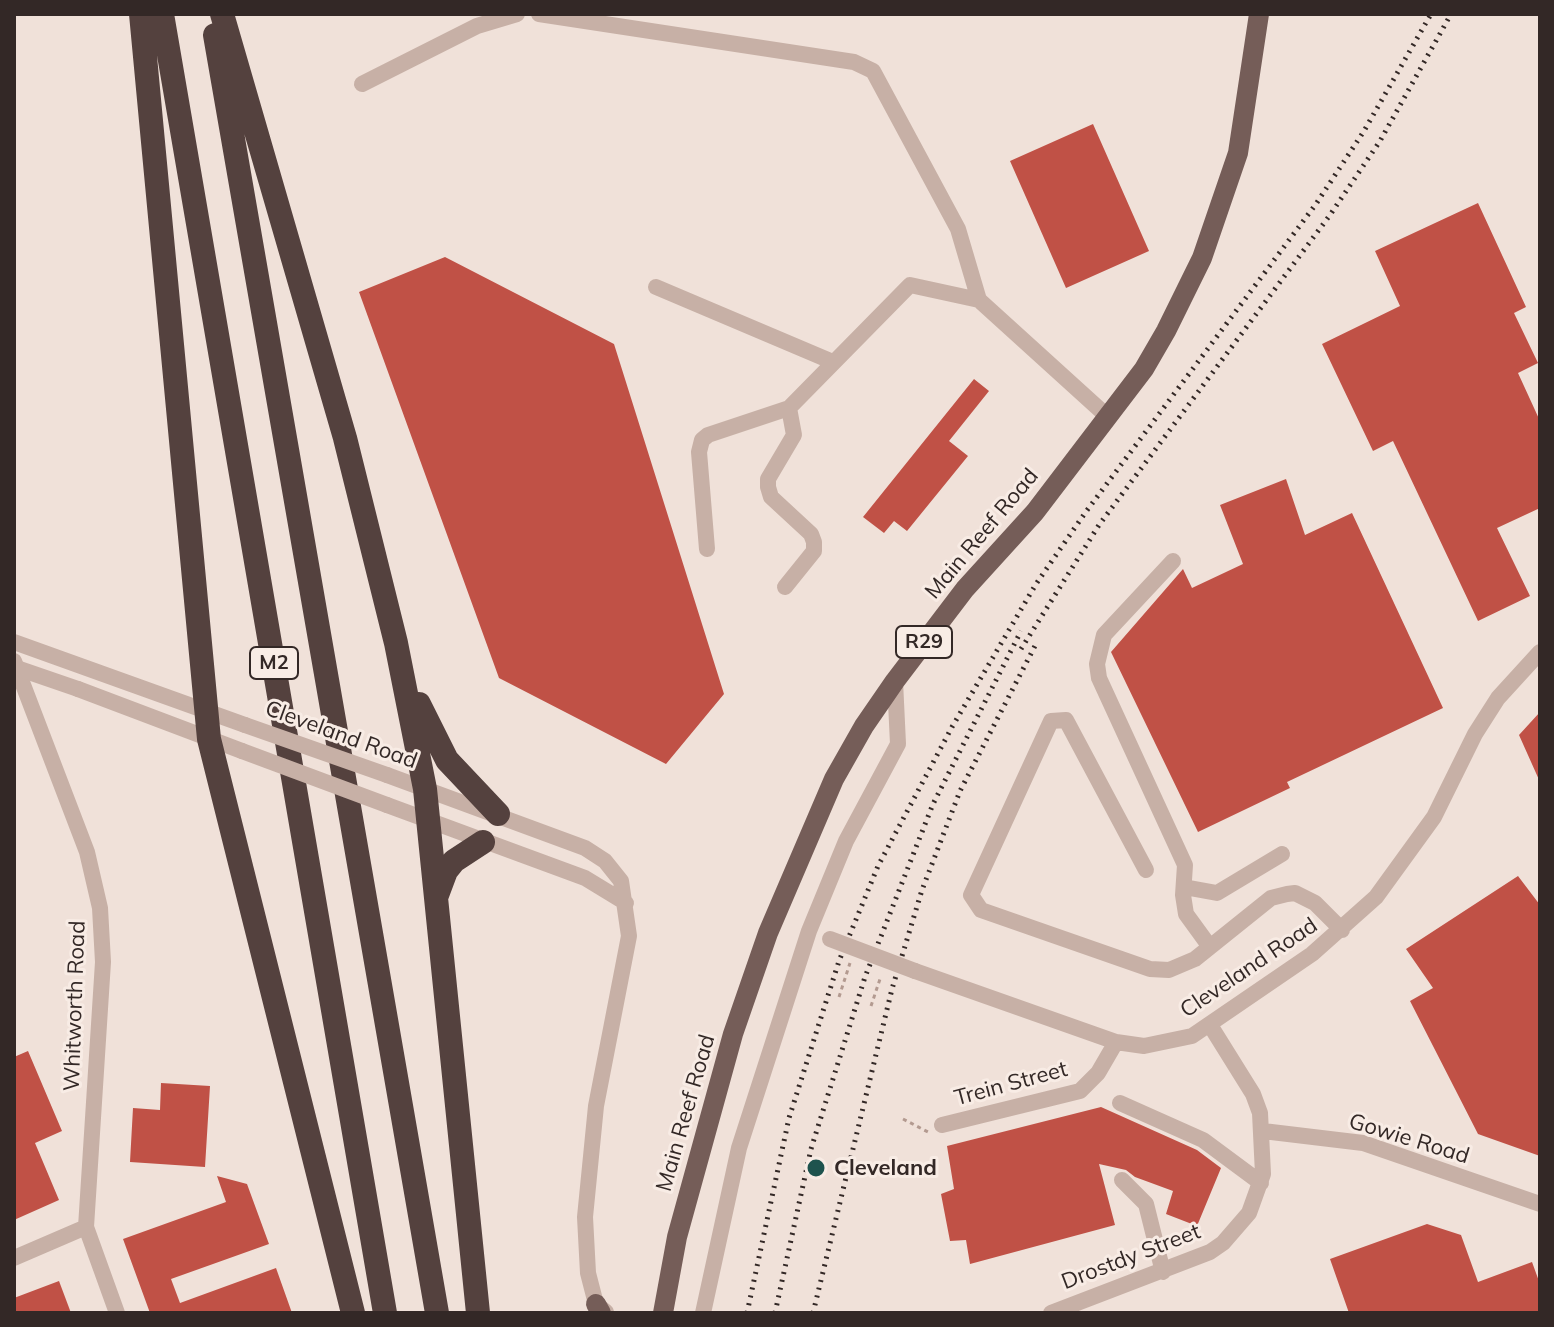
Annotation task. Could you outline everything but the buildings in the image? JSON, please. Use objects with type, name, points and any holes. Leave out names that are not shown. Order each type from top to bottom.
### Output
[{"type":"highway","points":[[141,14],[209,739],[353,1313]]},
{"type":"highway","name":"M2","points":[[162,14],[385,1313]]},
{"type":"highway","name":"M2","points":[[211,14],[437,1313]]},
{"type":"highway","points":[[222,14],[345,438],[376,560],[425,789],[478,1313]]},
{"type":"highway","points":[[376,560],[417,698],[436,744],[498,814]]},
{"type":"highway","points":[[437,897],[440,884],[454,861],[483,842]]},
{"type":"main road","name":"Main Reef Road","points":[[663,1313],[677,1237],[711,1106],[768,933],[834,779],[864,726],[895,681],[965,589],[1035,512],[1151,357],[1202,258],[1238,153],[1259,14]]},
{"type":"street","points":[[362,84],[477,26],[517,14]]},
{"type":"street","points":[[539,14],[854,62],[873,71],[958,229],[979,300]]},
{"type":"street","points":[[707,549],[699,452],[702,440],[708,435],[789,408],[910,285],[979,300],[1108,417]]},
{"type":"street","points":[[656,287],[833,362]]},
{"type":"street","points":[[785,587],[814,551],[811,534],[771,497],[768,487],[768,479],[794,435],[789,408]]},
{"type":"street","points":[[1173,561],[1104,635],[1097,664],[1099,678],[1185,865],[1186,914],[1210,947]]},
{"type":"street","name":"Cleveland Road","points":[[14,642],[498,814],[598,855],[621,881],[626,903],[628,946],[596,1106],[588,1177],[585,1249],[601,1310]]},
{"type":"street","name":"Cleveland Road","points":[[809,931],[1116,1042],[1159,1045],[1192,1036],[1342,930],[1376,897],[1417,843],[1498,698],[1540,652]]},
{"type":"street","points":[[14,664],[585,878],[626,903]]},
{"type":"street","name":"Whitworth Road","points":[[14,664],[87,852],[100,908],[103,962],[86,1227],[117,1313]]},
{"type":"street","points":[[703,1313],[739,1148],[809,931],[846,841],[898,744],[895,681]]},
{"type":"street","points":[[1146,870],[1066,720],[1051,721],[971,895],[981,910],[1150,969],[1181,967],[1271,898],[1287,894],[1295,893],[1315,903],[1342,930]]},
{"type":"street","points":[[1184,887],[1205,894],[1228,890],[1282,854]]},
{"type":"street","name":"Drostdy Street","points":[[1051,1313],[1192,1261],[1223,1243],[1249,1213],[1261,1183],[1263,1131],[1253,1094],[1210,1025]]},
{"type":"street","name":"Trein Street","points":[[942,1125],[1080,1091],[1098,1073],[1116,1042]]},
{"type":"street","points":[[1120,1103],[1203,1140],[1261,1183]]},
{"type":"street","name":"Gowie Road","points":[[1263,1131],[1363,1143],[1540,1204]]},
{"type":"street","points":[[1122,1180],[1146,1204],[1163,1272]]},
{"type":"street","points":[[14,1258],[86,1227]]},
{"type":"path","points":[[839,997],[855,949]]},
{"type":"path","points":[[871,1006],[886,960]]},
{"type":"path","points":[[903,1119],[928,1133],[942,1125]]},
{"type":"railway","points":[[747,1313],[789,1118],[839,961],[878,866],[952,727],[1036,584],[1085,513],[1316,204],[1364,131],[1431,14]]},
{"type":"railway","points":[[1021,649],[1099,525],[1330,215],[1380,141],[1451,14]]},
{"type":"railway","points":[[775,1313],[811,1149],[865,977],[933,804],[1021,631]]},
{"type":"railway","points":[[813,1313],[892,989],[922,890],[960,791],[1037,642]]},
{"type":"place","name":"Cleveland","points":[[816,1168]]}]
